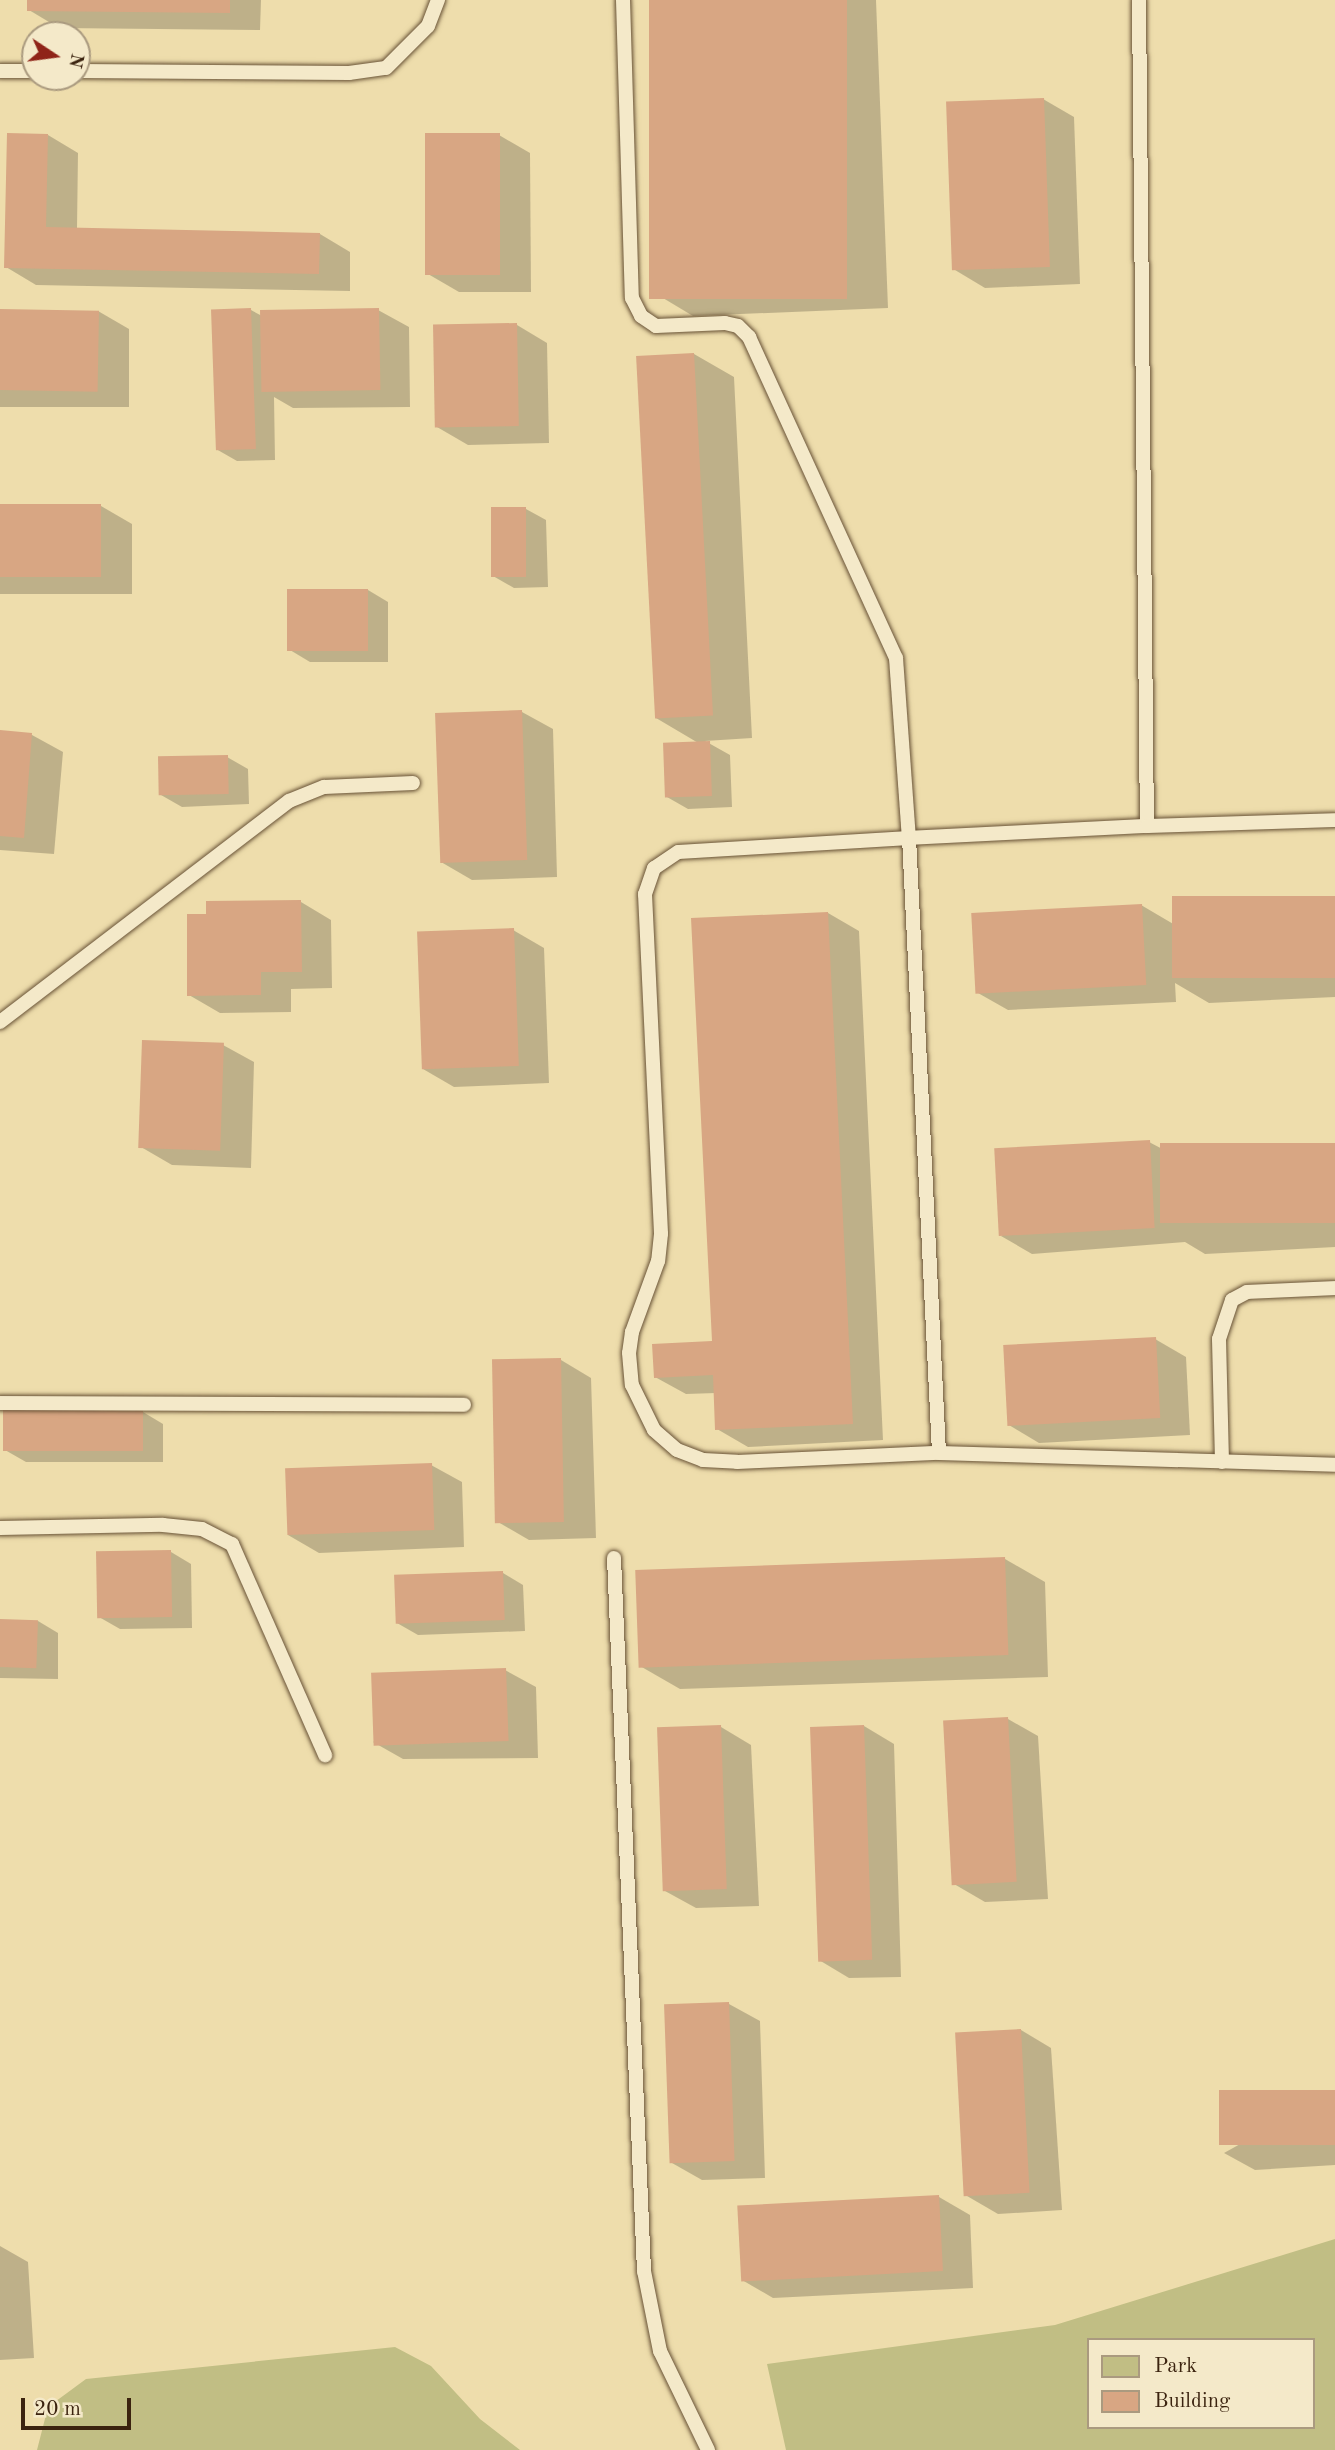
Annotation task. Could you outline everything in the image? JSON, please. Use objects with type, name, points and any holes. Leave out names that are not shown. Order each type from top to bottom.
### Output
[{"type":"lane","points":[[91,71],[349,73],[386,68],[428,26],[438,0]]},
{"type":"lane","points":[[623,0],[632,298],[641,316],[656,326],[725,323],[738,326],[749,337],[896,658],[909,838],[939,1453]]},
{"type":"lane","points":[[1139,0],[1147,826]]},
{"type":"lane","points":[[0,71],[21,71]]},
{"type":"lane","points":[[0,1022],[289,801],[324,787],[413,783]]},
{"type":"lane","points":[[1335,820],[1147,826],[678,852],[654,868],[645,894],[661,1234],[658,1261],[632,1332],[629,1353],[632,1385],[653,1430],[677,1450],[703,1460],[939,1453],[1335,1465]]},
{"type":"lane","points":[[1222,1462],[1219,1339],[1233,1300],[1247,1292],[1335,1288]]},
{"type":"lane","points":[[0,1403],[464,1405]]},
{"type":"lane","points":[[0,1528],[163,1525],[202,1529],[232,1544],[325,1755]]},
{"type":"lane","points":[[614,1558],[644,2270],[660,2351],[708,2450]]},
{"type":"green space","points":[[1335,2239],[1335,2450],[786,2450],[767,2364],[1055,2325]]},
{"type":"green space","points":[[395,2347],[431,2366],[480,2419],[520,2450],[37,2450],[48,2407],[86,2379]]},
{"type":"building","points":[[27,0],[230,0],[230,13],[27,11]]},
{"type":"building","points":[[649,0],[847,0],[847,299],[649,299]]},
{"type":"building","points":[[1044,98],[1050,267],[952,270],[946,101]]},
{"type":"building","points":[[7,133],[48,134],[46,227],[320,233],[319,274],[4,268]]},
{"type":"building","points":[[425,133],[500,133],[500,275],[425,275]]},
{"type":"building","points":[[251,308],[256,449],[216,450],[211,309]]},
{"type":"building","points":[[379,308],[380,390],[261,392],[260,310]]},
{"type":"building","points":[[0,309],[99,311],[98,392],[0,390]]},
{"type":"building","points":[[517,323],[519,426],[435,427],[433,324]]},
{"type":"building","points":[[694,353],[713,716],[655,719],[636,356]]},
{"type":"building","points":[[0,504],[101,504],[101,577],[0,577]]},
{"type":"building","points":[[491,507],[526,507],[526,577],[491,577]]},
{"type":"building","points":[[287,589],[368,589],[368,651],[287,651]]},
{"type":"building","points":[[522,710],[527,860],[440,863],[435,713]]},
{"type":"building","points":[[0,730],[32,733],[24,838],[0,836]]},
{"type":"building","points":[[710,741],[712,796],[665,798],[663,743]]},
{"type":"building","points":[[228,755],[229,794],[159,795],[158,756]]},
{"type":"building","points":[[1172,896],[1335,896],[1335,978],[1172,978]]},
{"type":"building","points":[[301,900],[302,972],[261,972],[261,995],[187,996],[187,914],[206,914],[206,901]]},
{"type":"building","points":[[1142,904],[1146,985],[975,994],[971,913]]},
{"type":"building","points":[[828,912],[853,1424],[715,1430],[713,1375],[654,1378],[652,1344],[712,1341],[691,918]]},
{"type":"building","points":[[514,928],[519,1066],[422,1069],[417,931]]},
{"type":"building","points":[[142,1040],[224,1043],[220,1151],[138,1148]]},
{"type":"building","points":[[1150,1140],[1155,1228],[999,1236],[994,1148]]},
{"type":"building","points":[[1160,1143],[1335,1143],[1335,1223],[1160,1223]]},
{"type":"building","points":[[1156,1337],[1160,1418],[1007,1426],[1003,1345]]},
{"type":"building","points":[[561,1358],[564,1522],[495,1523],[492,1359]]},
{"type":"building","points":[[3,1410],[143,1410],[143,1451],[3,1451]]},
{"type":"building","points":[[432,1463],[434,1530],[287,1535],[285,1468]]},
{"type":"building","points":[[171,1550],[172,1617],[97,1618],[96,1551]]},
{"type":"building","points":[[1005,1557],[1008,1655],[639,1668],[635,1570]]},
{"type":"building","points":[[503,1571],[505,1620],[396,1624],[394,1575]]},
{"type":"building","points":[[0,1619],[38,1620],[36,1668],[0,1667]]},
{"type":"building","points":[[506,1668],[509,1741],[374,1746],[371,1673]]},
{"type":"building","points":[[1008,1717],[1017,1882],[952,1885],[943,1720]]},
{"type":"building","points":[[721,1725],[727,1889],[663,1891],[657,1727]]},
{"type":"building","points":[[864,1725],[872,1960],[818,1962],[810,1727]]},
{"type":"building","points":[[729,2002],[735,2161],[670,2163],[664,2004]]},
{"type":"building","points":[[1021,2029],[1030,2193],[964,2196],[955,2032]]},
{"type":"building","points":[[1219,2090],[1335,2090],[1335,2145],[1219,2145]]},
{"type":"building","points":[[939,2195],[943,2271],[741,2281],[737,2206]]}]
